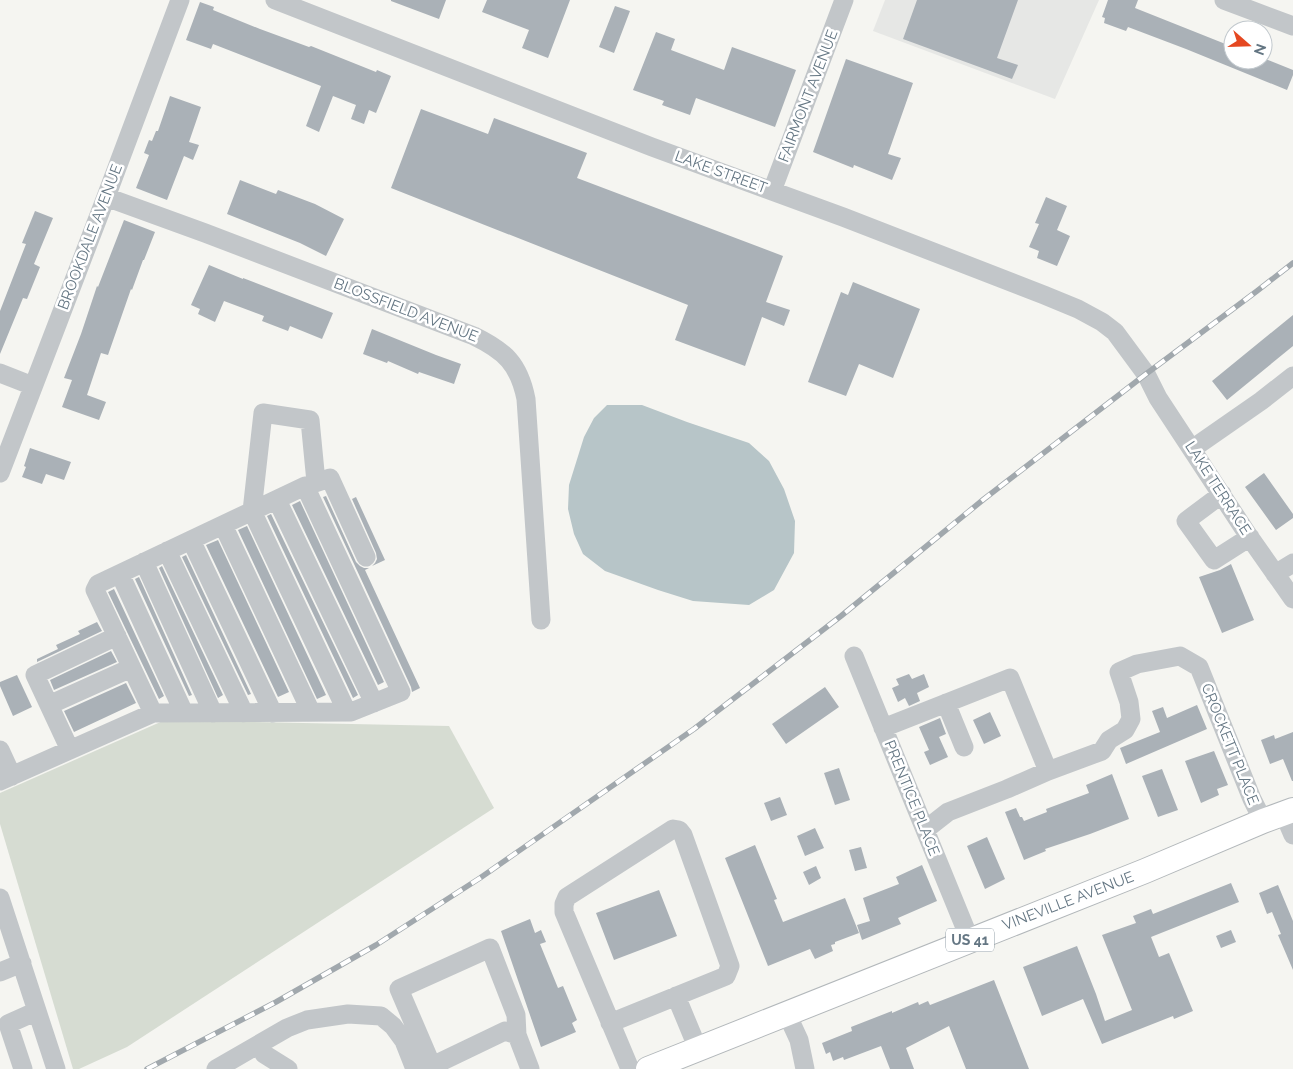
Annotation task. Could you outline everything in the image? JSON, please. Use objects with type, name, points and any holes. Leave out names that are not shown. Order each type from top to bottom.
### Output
[{"type":"main road","name":"VINEVILLE AVENUE","points":[[648,1069],[1145,871],[1283,820]]},
{"type":"street","name":"BROOKDALE AVENUE","points":[[0,473],[180,0]]},
{"type":"street","name":"LAKE STREET","points":[[275,0],[643,143],[852,220],[1044,294],[1078,309],[1102,322],[1115,332],[1146,374]]},
{"type":"street","name":"FAIRMONT AVENUE","points":[[772,191],[844,0]]},
{"type":"street","points":[[1224,0],[1293,26]]},
{"type":"street","name":"BLOSSFIELD AVENUE","points":[[106,197],[474,336],[492,344],[504,354],[514,366],[523,384],[526,398],[541,620]]},
{"type":"street","points":[[0,372],[33,386]]},
{"type":"street","name":"LAKE TERRACE","points":[[1146,374],[1158,398],[1293,599]]},
{"type":"street","points":[[1192,449],[1261,401],[1293,376]]},
{"type":"street","points":[[0,750],[6,778],[152,713],[351,712],[401,692],[310,484],[310,420],[263,413],[252,511],[347,712]]},
{"type":"street","points":[[152,713],[95,590],[98,584],[310,484],[330,478],[366,558]]},
{"type":"street","points":[[1222,494],[1186,521],[1214,560],[1250,537]]},
{"type":"street","points":[[277,500],[374,703]]},
{"type":"street","points":[[222,525],[311,712]]},
{"type":"street","points":[[191,540],[273,712]]},
{"type":"street","points":[[167,551],[244,713]]},
{"type":"street","points":[[144,562],[213,713]]},
{"type":"street","points":[[1275,574],[1293,563]]},
{"type":"street","points":[[120,574],[184,713]]},
{"type":"street","points":[[70,750],[35,675],[116,636]]},
{"type":"street","name":"PRENTICE PLACE","points":[[854,656],[970,940]]},
{"type":"street","name":"CROCKETT PLACE","points":[[1048,772],[1102,751],[1109,740],[1125,730],[1131,719],[1129,702],[1118,672],[1138,664],[1180,656],[1199,667],[1252,799],[1283,820]]},
{"type":"street","points":[[49,705],[132,668]]},
{"type":"street","points":[[883,728],[1010,678],[1048,772],[948,812],[925,830]]},
{"type":"street","points":[[946,704],[964,747]]},
{"type":"street","points":[[610,1023],[726,976],[730,966],[683,835],[679,830],[672,829],[567,897],[564,904],[564,912],[610,1023],[630,1069]]},
{"type":"street","points":[[0,898],[56,1069]]},
{"type":"street","points":[[427,1068],[399,989],[490,948],[516,1015],[517,1035],[530,1069]]},
{"type":"street","points":[[0,972],[22,963]]},
{"type":"street","points":[[676,996],[698,1049]]},
{"type":"street","points":[[23,1069],[4,1027],[37,1011]]},
{"type":"street","points":[[216,1069],[240,1063],[259,1045],[288,1028],[307,1020],[348,1014],[381,1016],[393,1026],[404,1042],[427,1068]]},
{"type":"street","points":[[787,1014],[799,1040],[805,1069]]},
{"type":"street","points":[[427,1068],[505,1031],[517,1035]]},
{"type":"street","points":[[259,1045],[264,1054],[288,1069]]},
{"type":"shaded area","points":[[885,0],[1099,0],[1055,99],[873,31]]},
{"type":"shaded area","points":[[607,405],[642,405],[749,443],[769,461],[784,489],[795,521],[794,553],[774,590],[749,605],[693,601],[605,571],[583,554],[574,534],[568,509],[569,485],[584,437],[594,418]]},
{"type":"shaded area","points":[[165,720],[449,726],[494,808],[127,1047],[79,1069],[73,1069],[0,824],[0,793]]},
{"type":"building","points":[[391,0],[446,0],[439,19]]},
{"type":"building","points":[[487,0],[570,0],[548,58],[522,48],[529,30],[482,12]]},
{"type":"building","points":[[917,0],[1018,0],[997,58],[1018,65],[1012,79],[903,39]]},
{"type":"building","points":[[1108,0],[1138,0],[1135,8],[1223,43],[1223,64],[1128,27],[1126,31],[1104,23],[1105,18],[1102,17]]},
{"type":"building","points":[[200,2],[214,7],[213,10],[260,29],[391,76],[376,113],[369,110],[364,124],[351,119],[356,105],[333,96],[319,132],[306,126],[321,86],[213,44],[211,49],[186,40]]},
{"type":"building","points":[[615,6],[630,11],[614,53],[599,47]]},
{"type":"building","points":[[656,32],[675,39],[671,50],[724,70],[732,47],[796,70],[775,127],[696,98],[690,115],[662,105],[664,101],[633,90]]},
{"type":"building","points":[[846,59],[913,83],[888,154],[901,158],[892,180],[854,165],[853,168],[813,152]]},
{"type":"building","points":[[1273,62],[1293,70],[1287,90],[1238,70],[1273,70]]},
{"type":"building","points":[[170,96],[201,107],[189,142],[199,145],[193,160],[184,156],[167,200],[136,188],[149,155],[144,153],[149,140],[152,141],[156,131],[158,131]]},
{"type":"building","points":[[421,109],[488,134],[494,118],[587,153],[577,178],[783,256],[766,302],[790,310],[784,326],[762,317],[745,366],[675,340],[688,305],[391,188]]},
{"type":"building","points":[[240,180],[276,194],[278,190],[315,204],[344,219],[326,256],[300,243],[227,214]]},
{"type":"building","points":[[1046,197],[1067,206],[1057,230],[1070,236],[1057,266],[1037,258],[1039,251],[1029,247],[1039,224],[1035,223]]},
{"type":"building","points":[[35,211],[53,218],[34,264],[40,267],[27,299],[23,298],[0,354],[0,311],[26,244],[22,243]]},
{"type":"building","points":[[124,220],[155,232],[131,289],[108,355],[101,353],[87,395],[106,402],[99,420],[62,407],[72,380],[64,378],[97,286]]},
{"type":"building","points":[[209,265],[333,313],[322,339],[290,326],[288,331],[262,321],[264,316],[224,301],[215,322],[198,314],[200,309],[191,305]]},
{"type":"building","points":[[853,282],[920,309],[893,378],[859,364],[846,396],[808,382],[841,292],[848,295]]},
{"type":"building","points":[[1293,315],[1293,346],[1227,400],[1212,381]]},
{"type":"building","points":[[372,329],[461,364],[454,384],[419,372],[418,374],[388,361],[387,363],[363,354]]},
{"type":"building","points":[[30,448],[71,462],[64,480],[46,474],[42,484],[22,477]]},
{"type":"building","points":[[1264,473],[1293,514],[1293,518],[1276,530],[1245,487]]},
{"type":"building","points":[[326,496],[356,562],[364,568],[369,568],[365,570],[420,688],[412,692],[323,497]]},
{"type":"building","points":[[356,497],[385,560],[372,566],[377,559],[376,553],[352,499]]},
{"type":"building","points":[[300,501],[384,682],[378,685],[292,505]]},
{"type":"building","points":[[271,514],[358,695],[353,698],[267,516]]},
{"type":"building","points":[[247,526],[326,695],[317,699],[238,530]]},
{"type":"building","points":[[218,540],[289,692],[278,697],[206,545]]},
{"type":"building","points":[[186,555],[251,694],[248,695],[182,557]]},
{"type":"building","points":[[1231,564],[1254,620],[1222,633],[1199,577]]},
{"type":"building","points":[[162,566],[223,695],[218,698],[159,568]]},
{"type":"building","points":[[139,577],[192,695],[189,696],[135,579]]},
{"type":"building","points":[[114,589],[164,696],[159,699],[108,592]]},
{"type":"building","points":[[97,622],[102,631],[37,662],[37,659],[58,649],[56,645],[80,634],[78,631]]},
{"type":"building","points":[[111,651],[117,662],[54,690],[50,680]]},
{"type":"building","points":[[909,674],[912,679],[924,674],[929,687],[917,693],[920,701],[909,706],[905,698],[898,702],[892,688],[899,685],[896,679]]},
{"type":"building","points":[[17,675],[32,707],[13,716],[0,682]]},
{"type":"building","points":[[126,683],[136,703],[74,732],[64,711]]},
{"type":"building","points":[[825,687],[839,707],[786,744],[772,724]]},
{"type":"building","points":[[1197,705],[1207,729],[1126,764],[1120,748],[1160,732],[1152,711],[1163,707],[1167,718]]},
{"type":"building","points":[[990,712],[1001,736],[984,744],[973,720]]},
{"type":"building","points":[[940,718],[946,734],[939,737],[948,757],[930,765],[924,752],[929,750],[919,727]]},
{"type":"building","points":[[1293,732],[1292,781],[1283,759],[1270,764],[1261,740],[1274,735],[1275,739]]},
{"type":"building","points":[[1214,751],[1228,785],[1217,789],[1219,795],[1201,803],[1185,761]]},
{"type":"building","points":[[839,768],[850,800],[835,805],[824,773]]},
{"type":"building","points":[[1162,769],[1178,810],[1158,817],[1142,776]]},
{"type":"building","points":[[1112,774],[1129,819],[1045,849],[1046,851],[1024,860],[1005,812],[1016,808],[1024,821],[1047,812],[1046,809],[1089,793],[1086,785]]},
{"type":"building","points":[[780,797],[787,815],[771,821],[764,803]]},
{"type":"building","points":[[815,828],[824,848],[805,856],[797,836]]},
{"type":"building","points":[[987,837],[1005,879],[985,889],[967,846]]},
{"type":"building","points":[[755,845],[777,899],[774,900],[783,922],[845,898],[859,933],[835,942],[835,944],[831,945],[833,951],[815,959],[810,949],[768,966],[725,858]]},
{"type":"building","points":[[861,847],[867,868],[855,871],[849,850]]},
{"type":"building","points":[[922,865],[937,901],[898,918],[901,924],[862,940],[857,925],[870,921],[863,898],[899,884],[896,877]]},
{"type":"building","points":[[816,866],[821,878],[809,885],[803,872]]},
{"type":"building","points":[[1231,883],[1239,902],[1151,937],[1159,957],[1169,953],[1193,1011],[1174,1019],[1173,1016],[1102,1044],[1083,999],[1042,1016],[1023,967],[1077,946],[1105,1021],[1132,1010],[1102,935],[1136,923],[1133,916],[1151,909],[1153,914]]},
{"type":"building","points":[[1278,885],[1293,921],[1293,970],[1278,935],[1281,934],[1272,912],[1267,914],[1259,893]]},
{"type":"building","points":[[659,890],[677,936],[614,960],[596,913]]},
{"type":"building","points":[[530,919],[535,933],[541,930],[546,942],[540,944],[558,988],[563,986],[577,1020],[572,1023],[576,1032],[541,1047],[501,931]]},
{"type":"building","points":[[1231,930],[1236,942],[1221,948],[1216,936]]},
{"type":"building","points":[[994,980],[1029,1069],[966,1069],[949,1026],[906,1048],[914,1069],[890,1069],[881,1046],[844,1060],[843,1057],[833,1061],[830,1052],[826,1054],[822,1043],[852,1031],[851,1027],[918,1002],[919,1005],[928,1001],[930,1005]]},
{"type":"railway","points":[[147,1069],[276,1002],[376,945],[480,878],[694,729],[841,616],[984,499],[1293,263]]}]
